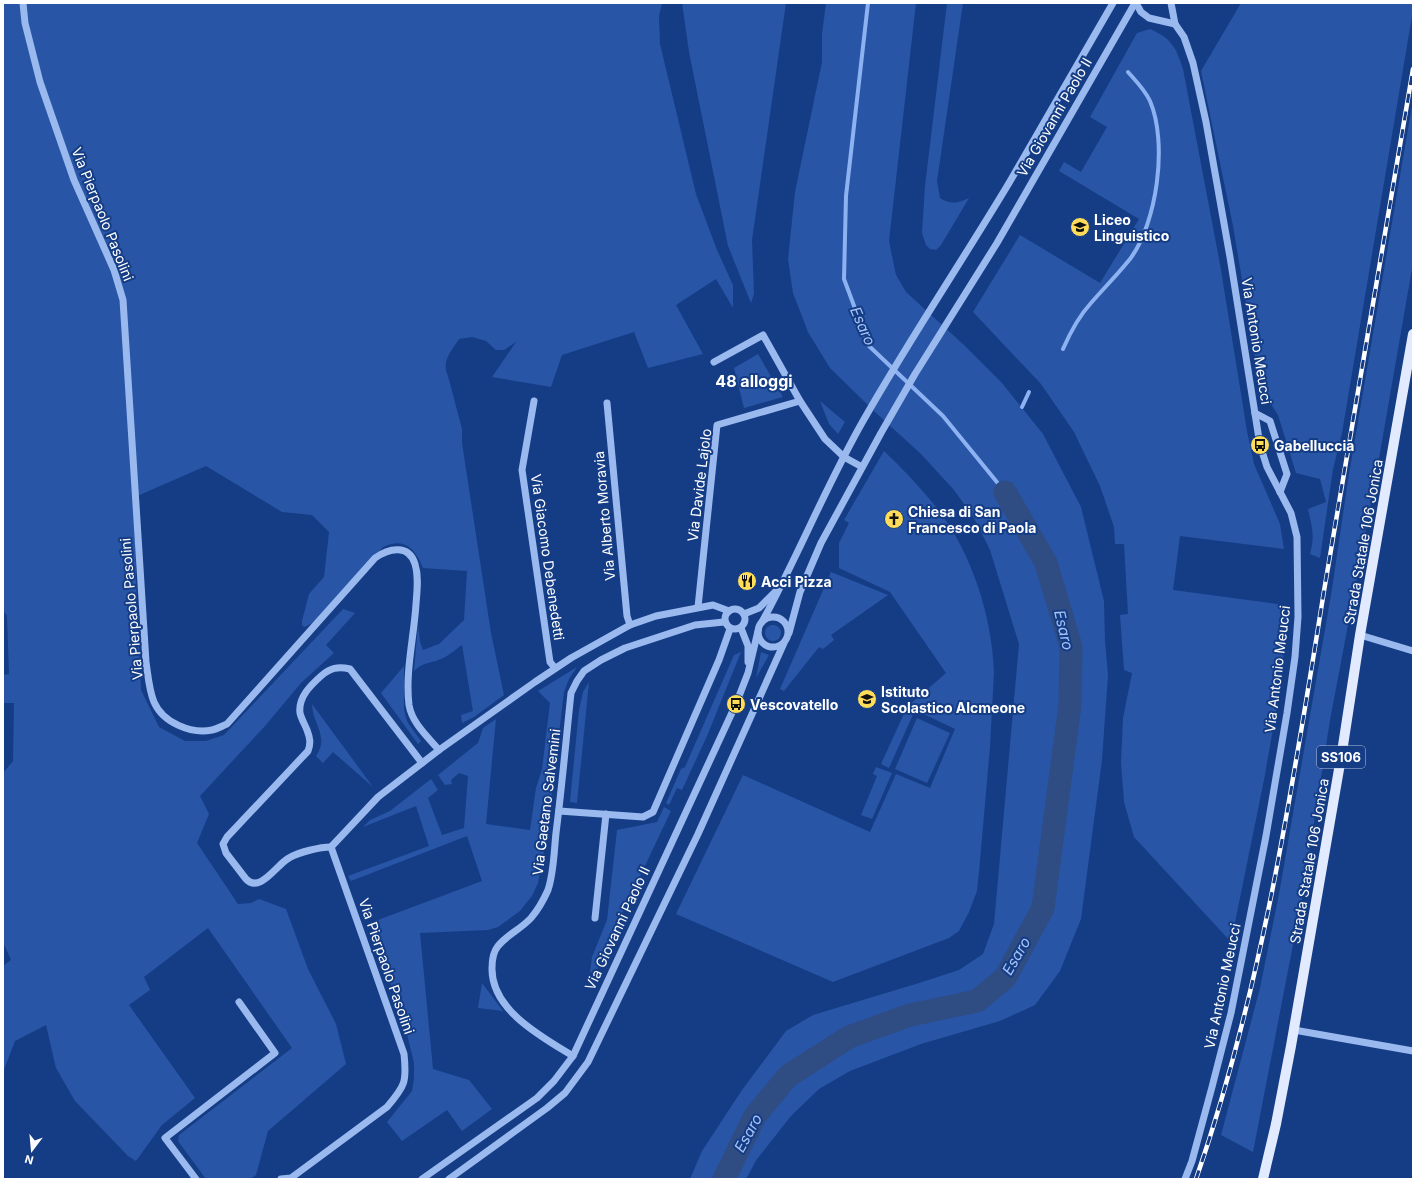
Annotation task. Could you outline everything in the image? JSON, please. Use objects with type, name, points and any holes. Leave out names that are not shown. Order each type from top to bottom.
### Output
[{"type":"main road","name":"Strada Statale 106 Jonica","points":[[1263,1179],[1276,1124],[1294,1030],[1342,752],[1360,635],[1413,334]]},
{"type":"street","name":"Via Pierpaolo Pasolini","points":[[23,3],[25,23],[43,89],[74,180],[114,270],[123,300],[146,662],[154,703],[165,718],[179,726],[193,730],[212,730],[227,724],[375,558],[390,550],[401,550],[411,557],[414,562],[417,583],[415,620],[409,674],[409,704],[413,718],[439,750]]},
{"type":"street","name":"Via Giovanni Paolo II","points":[[844,457],[896,363],[1008,183],[1113,3]]},
{"type":"street","points":[[1136,3],[1141,12],[1149,18],[1175,24],[1171,3]]},
{"type":"street","name":"Via Giovanni Paolo II","points":[[862,467],[915,374],[997,243],[1136,3]]},
{"type":"street","name":"Via Antonio Meucci","points":[[1175,24],[1184,37],[1193,63],[1206,122],[1230,257],[1260,445],[1268,467],[1291,512],[1297,537],[1299,575],[1295,657],[1266,836],[1231,1013],[1192,1162],[1185,1179]]},
{"type":"street","points":[[449,1179],[524,1125],[565,1093],[588,1062],[698,834],[789,633],[800,592],[822,543],[862,467],[844,457],[825,439],[800,401],[763,335],[714,362]]},
{"type":"street","name":"Via Giacomo Debenedetti","points":[[534,401],[522,470],[550,662],[555,668]]},
{"type":"street","name":"Via Davide Lajolo","points":[[698,607],[717,425],[800,401]]},
{"type":"street","name":"Via Alberto Moravia","points":[[607,403],[627,616],[630,625]]},
{"type":"street","points":[[1255,413],[1270,422],[1275,436],[1287,474],[1280,492]]},
{"type":"street","points":[[784,644],[774,647],[764,644],[758,631],[844,457]]},
{"type":"street","points":[[744,614],[759,608],[782,584]]},
{"type":"street","points":[[422,763],[350,669],[342,667],[327,671],[314,682],[304,695],[300,707],[300,713],[310,739],[308,751],[227,837],[223,844],[223,849],[249,882],[254,884],[261,882],[288,858],[321,847],[331,847],[378,797],[439,750],[555,668],[630,625],[656,616],[713,605],[729,611]]},
{"type":"street","points":[[735,609],[744,614],[745,623],[741,628],[735,630],[727,627],[724,622],[725,616],[729,611],[735,609]]},
{"type":"street","points":[[762,622],[770,617],[779,618],[786,624],[789,633]]},
{"type":"street","name":"Via Gaetano Salvemini","points":[[572,1056],[527,1027],[509,1009],[494,986],[492,972],[492,958],[497,947],[508,935],[531,918],[548,890],[559,811],[571,694],[584,671],[601,660],[632,645],[695,625],[724,622]]},
{"type":"street","points":[[559,811],[643,817],[653,812],[719,660],[730,628]]},
{"type":"street","points":[[741,628],[748,646],[748,673]]},
{"type":"street","name":"Via Giovanni Paolo II","points":[[422,1179],[537,1098],[554,1081],[572,1056],[748,673],[758,631]]},
{"type":"street","points":[[1360,635],[1413,651]]},
{"type":"street","points":[[595,918],[606,814]]},
{"type":"street","name":"Via Pierpaolo Pasolini","points":[[281,1179],[291,1178],[387,1107],[400,1092],[406,1075],[404,1054],[331,847]]},
{"type":"street","points":[[196,1179],[165,1138],[274,1053],[239,1002]]},
{"type":"street","points":[[1294,1030],[1413,1051]]},
{"type":"shaded area","points":[[3,3],[662,3],[659,16],[660,44],[696,194],[717,250],[733,285],[733,308],[716,279],[676,305],[703,354],[648,368],[634,332],[562,355],[551,387],[492,377],[516,342],[504,350],[496,350],[486,341],[472,337],[459,339],[450,352],[446,361],[446,371],[462,429],[462,443],[491,633],[504,695],[474,717],[462,723],[461,715],[473,711],[462,645],[446,657],[425,664],[414,671],[418,625],[420,642],[423,650],[439,644],[464,620],[467,571],[423,568],[416,555],[408,546],[397,543],[390,544],[383,547],[315,621],[304,627],[302,625],[302,621],[309,594],[324,577],[329,532],[312,515],[282,512],[206,466],[135,497],[136,580],[141,690],[159,727],[185,741],[206,741],[224,735],[343,609],[355,613],[326,645],[334,653],[301,683],[265,726],[200,796],[209,814],[197,843],[238,904],[251,903],[259,899],[286,909],[308,969],[336,1024],[346,1064],[268,1131],[256,1175],[250,1179],[206,1179],[178,1141],[179,1135],[292,1048],[208,928],[144,977],[150,990],[129,1005],[195,1098],[162,1125],[136,1161],[128,1156],[75,1101],[56,1068],[46,1025],[15,1041],[3,1072],[3,966],[11,960],[3,942],[3,773],[13,761],[14,703],[3,703],[3,675],[9,674],[7,616],[3,610]]},
{"type":"shaded area","points":[[682,3],[786,3],[752,240],[754,294],[751,303],[728,246],[689,52]]},
{"type":"shaded area","points":[[826,3],[916,3],[889,241],[896,275],[906,292],[965,346],[1002,383],[1043,434],[1081,507],[1104,601],[1108,675],[1102,760],[1081,919],[1060,971],[1035,1005],[1000,1021],[921,1044],[850,1071],[819,1089],[791,1116],[757,1159],[746,1179],[690,1179],[702,1151],[742,1090],[786,1031],[813,1015],[959,970],[983,954],[994,924],[1019,644],[990,550],[974,518],[954,490],[921,454],[830,368],[808,332],[793,293],[788,259],[795,192],[822,62],[822,34]]},
{"type":"shaded area","points":[[947,3],[963,3],[937,181],[940,198],[947,202],[962,201],[969,198],[941,245],[936,250],[930,249],[926,245],[922,233],[925,186]]},
{"type":"shaded area","points":[[1241,3],[1413,3],[1342,433],[1333,469],[1320,558],[1310,554],[1313,537],[1308,509],[1326,502],[1320,479],[1296,473],[1278,415],[1260,387],[1233,226],[1201,71]]},
{"type":"shaded area","points":[[1150,29],[1163,36],[1172,44],[1183,69],[1220,264],[1247,431],[1254,464],[1280,524],[1284,549],[1180,536],[1173,590],[1277,604],[1287,615],[1281,683],[1264,780],[1231,942],[1134,837],[1124,802],[1121,763],[1123,718],[1132,673],[1124,670],[1120,615],[1128,614],[1124,544],[1115,544],[1114,527],[1100,486],[1074,432],[1041,384],[973,312],[1020,235],[1100,283],[1139,219],[1059,171],[1064,162],[1081,172],[1107,127],[1090,117],[1137,33]]},
{"type":"shaded area","points":[[1413,100],[1413,263],[1373,493],[1330,720],[1303,893],[1253,1152],[1221,1135],[1260,988],[1279,894],[1332,589],[1348,480]]},
{"type":"shaded area","points":[[758,354],[783,397],[744,408],[734,368]]},
{"type":"shaded area","points":[[820,401],[845,422],[838,434],[829,424]]},
{"type":"shaded area","points":[[884,451],[932,502],[957,539],[968,560],[976,582],[984,605],[989,627],[994,672],[990,747],[979,872],[977,891],[969,912],[959,931],[949,938],[833,982],[676,914],[743,775],[870,832],[896,774],[930,788],[955,729],[915,710],[889,768],[881,764],[907,707],[946,673],[890,592],[839,568],[839,543],[849,523],[844,520]]},
{"type":"shaded area","points":[[831,572],[888,595],[831,635],[834,640],[823,649],[819,647],[784,691],[780,689]]},
{"type":"shaded area","points":[[773,625],[780,630],[781,633],[776,640],[773,641],[766,636],[765,633],[770,626]]},
{"type":"shaded area","points":[[741,652],[707,736],[682,790],[677,788],[669,805],[666,803],[681,769],[685,767],[734,655]]},
{"type":"shaded area","points":[[761,652],[769,655],[756,678]]},
{"type":"shaded area","points":[[404,666],[404,709],[408,723],[421,741],[418,744],[381,693]]},
{"type":"shaded area","points":[[577,667],[569,679],[564,692],[547,835],[538,883],[532,896],[520,911],[498,927],[488,930],[420,933],[433,1069],[469,1080],[492,1109],[462,1131],[447,1110],[402,1141],[387,1122],[412,1091],[414,1063],[406,1030],[370,923],[482,881],[467,836],[351,881],[348,876],[429,846],[416,806],[363,827],[370,820],[390,811],[431,779],[438,790],[428,798],[442,835],[464,828],[468,776],[459,773],[451,780],[452,784],[445,785],[438,775],[478,743],[483,728],[496,719],[486,824],[530,830],[536,788],[542,769],[550,703],[538,691]]},
{"type":"shaded area","points":[[589,682],[577,803],[570,802],[579,710],[583,692]]},
{"type":"shaded area","points":[[312,704],[373,787],[333,752],[323,763],[316,756],[320,749],[321,736]]},
{"type":"shaded area","points":[[917,718],[950,733],[927,783],[895,769]]},
{"type":"shaded area","points":[[876,767],[892,773],[872,819],[861,815],[877,776],[873,774]]},
{"type":"shaded area","points":[[664,807],[671,811],[601,958],[596,973],[590,972],[592,957],[607,920],[617,830],[657,822]]},
{"type":"shaded area","points":[[482,983],[503,1011],[478,1008]]},
{"type":"waterway","name":"Esaro","points":[[868,3],[846,196],[844,279],[869,346],[943,416],[1005,492]]},
{"type":"waterway","points":[[1063,349],[1083,313],[1130,259],[1139,244],[1147,225],[1153,204],[1159,160],[1155,118],[1148,97],[1128,72]]},
{"type":"waterway","points":[[1022,407],[1029,392]]},
{"type":"waterway","name":"Esaro","points":[[724,1179],[755,1116],[788,1076],[849,1037],[910,1015],[977,1001],[1005,978],[1043,908],[1070,705],[1071,647],[1046,563],[1005,492]]},
{"type":"railway","points":[[1196,1179],[1219,1107],[1239,1035],[1273,888],[1300,740],[1413,69]]},
{"type":"place","name":"Liceo Linguistico","points":[[1080,227]]},
{"type":"place","name":"Gabelluccia","points":[[1260,445]]},
{"type":"place","name":"Chiesa di San Francesco di Paola","points":[[894,519]]},
{"type":"place","name":"Acci Pizza","points":[[747,581]]},
{"type":"place","name":"Istituto Scolastico Alcmeone","points":[[867,699]]},
{"type":"place","name":"Vescovatello","points":[[736,704]]},
{"type":"district","name":"48 alloggi","points":[[754,381]]}]
